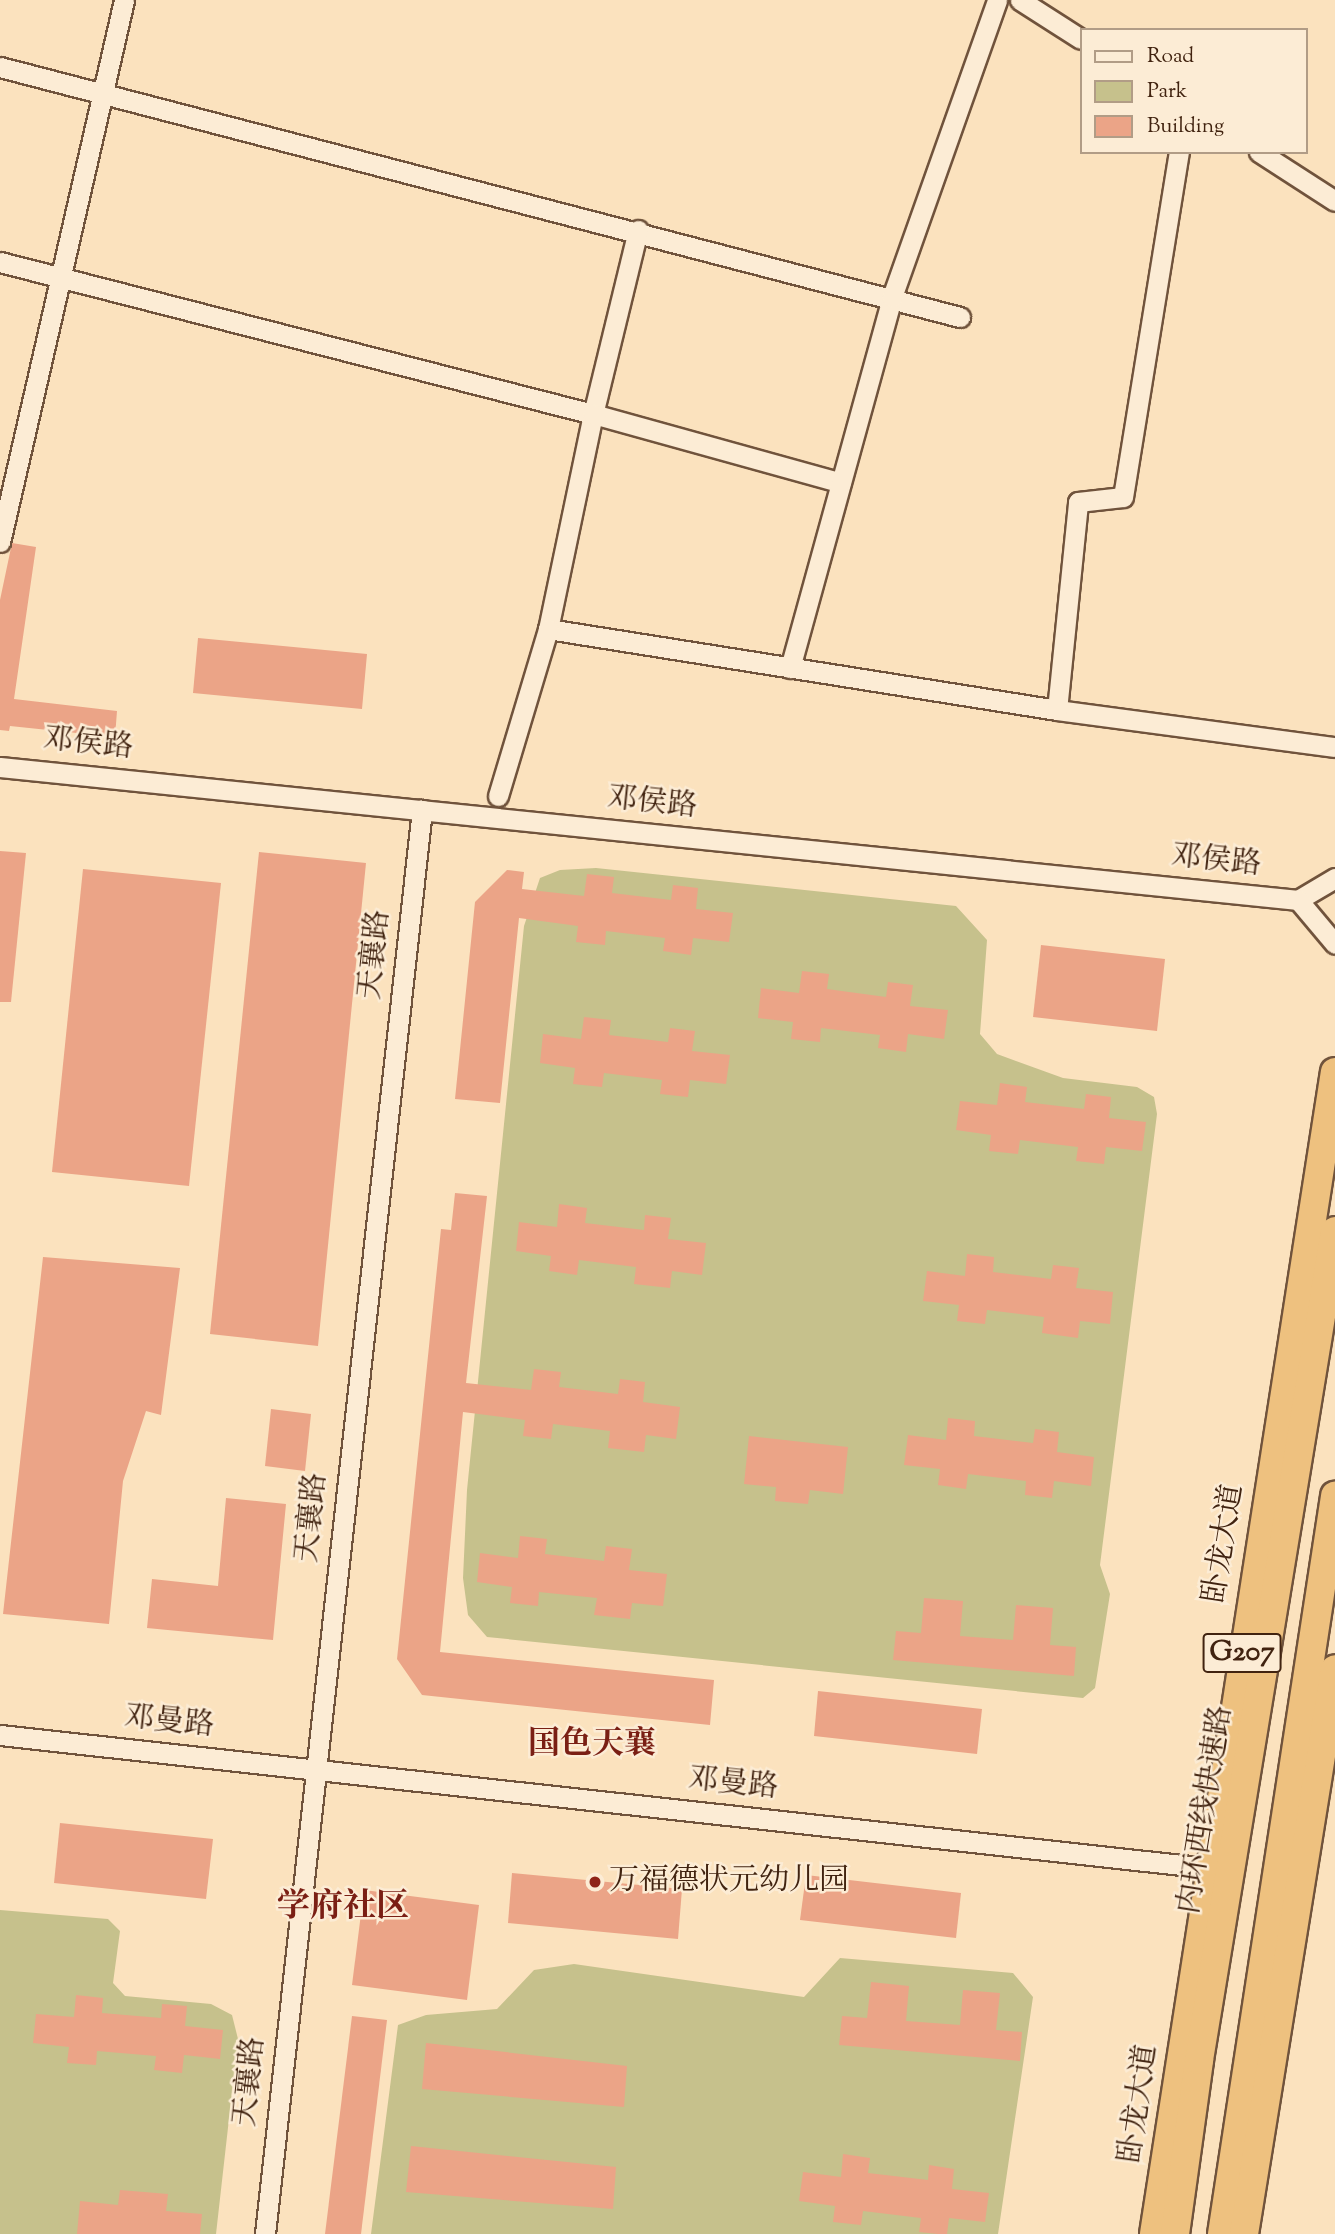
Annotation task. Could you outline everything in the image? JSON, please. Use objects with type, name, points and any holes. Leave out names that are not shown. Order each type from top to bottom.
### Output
[{"type":"highway","name":"卧龙大道","points":[[1154,2234],[1335,1072]]},
{"type":"highway","name":"内环西线快速路","points":[[1175,2234],[1199,2060],[1335,1231]]},
{"type":"highway","points":[[1222,2234],[1251,2062],[1335,1496]]},
{"type":"highway","points":[[1244,2234],[1335,1669]]},
{"type":"highway","points":[[1161,2234],[1199,2060]]},
{"type":"highway","points":[[1235,2234],[1251,2062]]},
{"type":"street","points":[[0,542],[124,0]]},
{"type":"street","points":[[790,668],[892,297],[997,0]]},
{"type":"street","points":[[1020,0],[1080,38]]},
{"type":"street","points":[[0,67],[638,230],[960,317]]},
{"type":"street","points":[[1057,710],[1078,502],[1123,498],[1178,154]]},
{"type":"street","points":[[1262,154],[1335,201]]},
{"type":"street","points":[[498,796],[548,629],[593,414],[638,230]]},
{"type":"street","points":[[0,262],[593,414],[841,483]]},
{"type":"street","points":[[548,629],[1057,710],[1335,747]]},
{"type":"street","name":"邓侯路","points":[[0,766],[1298,900]]},
{"type":"street","name":"天襄路","points":[[265,2234],[314,1769],[422,810]]},
{"type":"street","points":[[1335,878],[1298,900],[1335,944]]},
{"type":"street","name":"邓曼路","points":[[0,1735],[1209,1868]]},
{"type":"green space","points":[[596,868],[956,906],[987,940],[980,1034],[997,1054],[1063,1078],[1137,1087],[1154,1097],[1157,1114],[1100,1565],[1110,1594],[1095,1688],[1083,1698],[487,1637],[468,1615],[463,1578],[467,1490],[524,926],[540,878],[560,870]]},
{"type":"green space","points":[[0,1910],[108,1919],[120,1931],[113,1983],[125,1996],[211,2004],[232,2015],[238,2039],[216,2234],[0,2234]]},
{"type":"green space","points":[[840,1958],[1013,1973],[1033,1997],[998,2234],[371,2234],[398,2025],[426,2015],[497,2009],[534,1970],[574,1964],[804,1997]]},
{"type":"building","points":[[12,543],[36,547],[14,699],[117,711],[115,737],[10,726],[9,731],[0,730],[0,600]]},
{"type":"building","points":[[198,638],[367,654],[362,709],[193,693]]},
{"type":"building","points":[[0,851],[26,853],[11,1002],[0,1002]]},
{"type":"building","points":[[259,852],[366,863],[318,1346],[210,1334]]},
{"type":"building","points":[[83,869],[221,883],[189,1186],[52,1172]]},
{"type":"building","points":[[507,870],[524,872],[522,889],[584,896],[587,874],[614,877],[612,893],[671,900],[673,885],[698,888],[696,909],[733,913],[729,942],[693,938],[691,955],[663,951],[665,938],[606,931],[605,945],[576,942],[578,926],[519,918],[500,1103],[455,1099],[475,902]]},
{"type":"building","points":[[1041,945],[1165,959],[1157,1031],[1033,1017]]},
{"type":"building","points":[[802,971],[829,974],[827,989],[886,997],[888,982],[913,985],[910,1006],[948,1010],[944,1039],[908,1034],[906,1052],[878,1048],[880,1035],[821,1028],[820,1042],[791,1039],[793,1022],[758,1018],[761,988],[799,993]]},
{"type":"building","points":[[584,1017],[611,1020],[609,1035],[668,1042],[670,1028],[695,1031],[692,1051],[730,1055],[726,1084],[690,1080],[688,1097],[660,1094],[662,1080],[604,1073],[602,1087],[573,1084],[575,1068],[540,1063],[543,1034],[581,1039]]},
{"type":"building","points":[[1000,1083],[1027,1087],[1025,1102],[1084,1109],[1086,1094],[1111,1097],[1109,1118],[1146,1122],[1142,1151],[1106,1147],[1104,1164],[1076,1161],[1078,1147],[1020,1140],[1018,1154],[989,1151],[991,1135],[956,1130],[960,1101],[997,1105]]},
{"type":"building","points":[[455,1193],[487,1196],[466,1383],[531,1390],[534,1369],[561,1372],[559,1387],[618,1394],[620,1379],[645,1382],[643,1402],[680,1407],[676,1439],[646,1435],[644,1452],[608,1448],[610,1431],[553,1424],[551,1439],[523,1436],[525,1420],[463,1412],[440,1652],[714,1680],[710,1725],[422,1695],[397,1659],[441,1229],[451,1230]]},
{"type":"building","points":[[559,1204],[587,1208],[585,1223],[644,1230],[645,1215],[671,1218],[668,1239],[706,1243],[702,1275],[672,1271],[670,1288],[634,1284],[636,1267],[579,1260],[577,1275],[549,1271],[551,1256],[516,1251],[519,1222],[557,1227]]},
{"type":"building","points":[[967,1254],[994,1257],[993,1272],[1051,1279],[1053,1265],[1079,1268],[1076,1288],[1113,1292],[1110,1324],[1080,1321],[1078,1338],[1042,1333],[1044,1317],[987,1310],[985,1324],[957,1321],[959,1305],[923,1301],[927,1271],[965,1276]]},
{"type":"building","points":[[43,1257],[180,1268],[161,1415],[146,1411],[123,1481],[109,1624],[3,1614]]},
{"type":"building","points":[[271,1409],[311,1414],[305,1471],[265,1466]]},
{"type":"building","points":[[948,1418],[975,1421],[974,1436],[1033,1443],[1035,1429],[1059,1432],[1057,1452],[1094,1457],[1091,1486],[1054,1481],[1052,1498],[1025,1495],[1026,1481],[968,1474],[966,1489],[938,1485],[940,1469],[904,1465],[908,1435],[946,1440]]},
{"type":"building","points":[[749,1436],[848,1447],[843,1494],[810,1490],[808,1504],[775,1501],[776,1487],[744,1484]]},
{"type":"building","points":[[226,1498],[286,1504],[273,1640],[147,1628],[152,1579],[218,1586]]},
{"type":"building","points":[[520,1536],[547,1539],[545,1554],[604,1561],[606,1546],[632,1549],[629,1570],[667,1574],[663,1606],[632,1603],[630,1619],[594,1615],[597,1598],[539,1592],[538,1606],[510,1603],[512,1587],[477,1582],[480,1553],[518,1558]]},
{"type":"building","points":[[924,1598],[963,1601],[960,1636],[1013,1640],[1016,1605],[1053,1608],[1050,1645],[1076,1647],[1074,1676],[893,1660],[896,1631],[921,1633]]},
{"type":"building","points":[[818,1691],[982,1709],[977,1754],[814,1736]]},
{"type":"building","points":[[60,1823],[213,1839],[206,1899],[54,1883]]},
{"type":"building","points":[[512,1873],[682,1889],[678,1939],[508,1923]]},
{"type":"building","points":[[806,1875],[961,1893],[956,1938],[800,1920]]},
{"type":"building","points":[[364,1890],[479,1905],[467,2000],[352,1985]]},
{"type":"building","points":[[871,1982],[909,1986],[906,2021],[960,2025],[963,1990],[1000,1993],[996,2030],[1022,2032],[1020,2061],[839,2045],[842,2016],[867,2018]]},
{"type":"building","points":[[76,1995],[103,1998],[102,2013],[161,2018],[162,2004],[187,2006],[185,2026],[223,2030],[220,2059],[184,2055],[182,2073],[154,2070],[156,2056],[97,2051],[96,2065],[67,2063],[69,2047],[33,2043],[36,2014],[74,2017]]},
{"type":"building","points":[[352,2016],[387,2020],[361,2234],[325,2234]]},
{"type":"building","points":[[426,2043],[627,2066],[624,2107],[422,2089]]},
{"type":"building","points":[[411,2146],[616,2167],[613,2209],[406,2192]]},
{"type":"building","points":[[843,2154],[870,2158],[868,2173],[928,2180],[929,2165],[954,2169],[952,2189],[989,2193],[985,2222],[949,2218],[947,2234],[938,2234],[919,2232],[921,2218],[863,2211],[861,2225],[833,2222],[835,2206],[799,2201],[803,2172],[841,2177]]},
{"type":"building","points":[[120,2190],[168,2194],[166,2211],[202,2214],[200,2234],[77,2234],[80,2201],[118,2205]]},
{"type":"place","name":"万福德状元幼儿园","points":[[595,1882]]},
{"type":"district","name":"国色天襄","points":[[592,1745]]},
{"type":"district","name":"学府社区","points":[[343,1909]]}]
